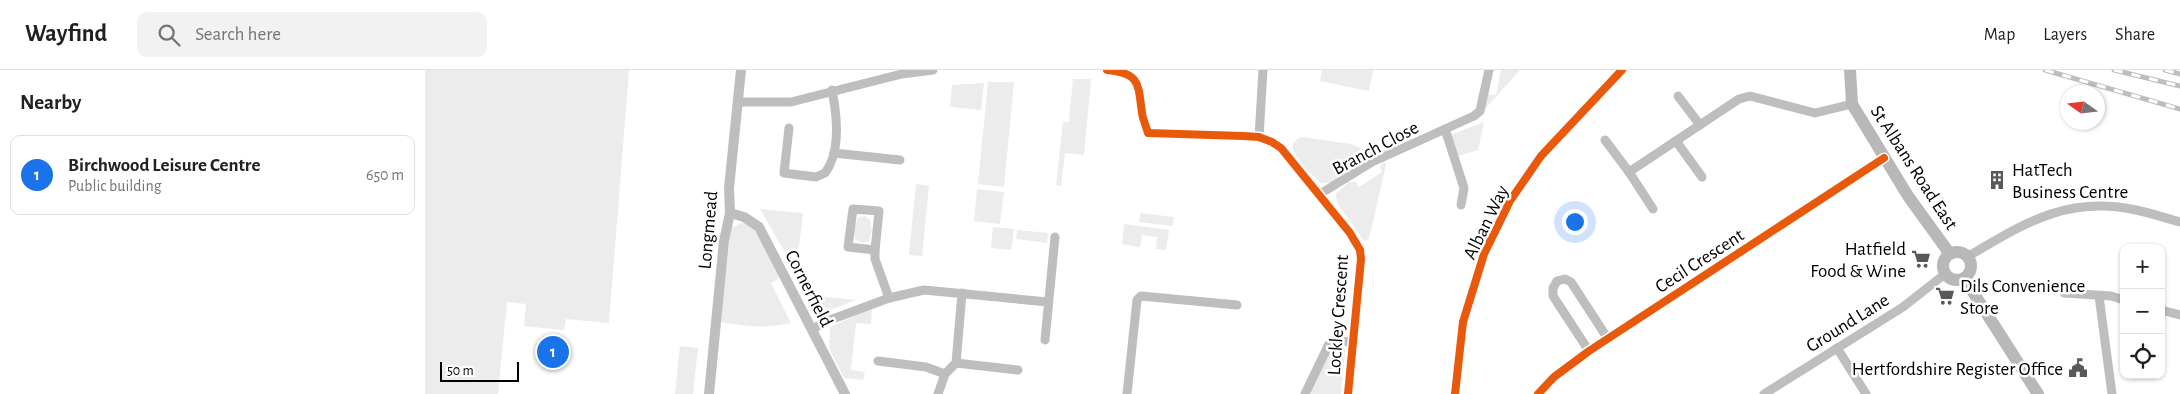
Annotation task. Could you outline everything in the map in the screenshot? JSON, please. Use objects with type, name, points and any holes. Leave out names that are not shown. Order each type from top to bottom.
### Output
[{"type":"main road","name":"St Albans Road East","points":[[1850,70],[1852,104],[1908,196],[1950,254]]},
{"type":"main road","name":"St Albans Road East","points":[[1945,274],[1944,261],[1950,254],[1957,252],[1967,257]]},
{"type":"main road","points":[[1945,274],[1953,280],[1964,278],[1970,271],[1967,257]]},
{"type":"main road","points":[[1964,278],[2038,394]]},
{"type":"street","name":"Longmead","points":[[709,394],[724,241],[730,214],[729,188],[741,70]]},
{"type":"street","points":[[738,102],[791,102],[902,72],[933,70]]},
{"type":"street","name":"Lockley Crescent","points":[[1107,70],[1128,74],[1135,79],[1141,97],[1142,115],[1148,133],[1259,137],[1281,148],[1350,233],[1360,250],[1361,259],[1347,394]]},
{"type":"street","points":[[1259,137],[1263,70]]},
{"type":"street","name":"Branch Close","points":[[1320,194],[1373,162],[1474,116],[1480,111],[1489,70]]},
{"type":"street","points":[[789,128],[784,173],[821,176],[829,168],[834,154],[836,110],[832,90]]},
{"type":"street","points":[[1678,96],[1700,125]]},
{"type":"street","points":[[1629,172],[1739,99],[1750,96],[1815,112],[1852,104]]},
{"type":"street","name":"Branch Close","points":[[1445,129],[1464,188],[1461,205]]},
{"type":"street","points":[[1605,140],[1653,209]]},
{"type":"street","points":[[1676,141],[1701,177]]},
{"type":"street","points":[[834,154],[900,160]]},
{"type":"street","name":"Cecil Crescent","points":[[1538,394],[1553,377],[1589,351],[1884,158]]},
{"type":"street","points":[[1967,257],[2033,219],[2060,210],[2092,205],[2119,207],[2180,222]]},
{"type":"street","points":[[875,250],[849,247],[853,209],[879,211],[875,259],[889,298]]},
{"type":"street","name":"Cornerfield","points":[[730,214],[745,217],[759,227],[845,394]]},
{"type":"street","points":[[1045,340],[1055,237]]},
{"type":"street","name":"Ground Lane","points":[[1764,394],[1903,307],[1945,274]]},
{"type":"street","points":[[1589,351],[1553,296],[1553,288],[1557,281],[1565,279],[1571,282],[1608,339]]},
{"type":"street","points":[[812,329],[830,320],[889,298],[924,290],[1048,302]]},
{"type":"street","points":[[938,394],[945,374],[956,363],[962,293]]},
{"type":"street","points":[[2064,293],[2120,299]]},
{"type":"street","points":[[1127,394],[1137,300],[1141,296],[1237,304]]},
{"type":"street","points":[[2099,296],[2112,394]]},
{"type":"street","points":[[2165,311],[2180,316]]},
{"type":"street","name":"Lockley Crescent","points":[[1305,394],[1329,344],[1336,341],[1353,342]]},
{"type":"street","points":[[1837,348],[1866,394]]},
{"type":"street","points":[[878,361],[926,367],[945,374]]},
{"type":"street","points":[[956,363],[1019,370]]},
{"type":"shaded area","points":[[425,70],[629,70],[609,323],[566,319],[564,330],[524,326],[526,304],[507,302],[498,394],[425,394]]},
{"type":"shaded area","points":[[1322,70],[1373,70],[1369,91],[1320,81]]},
{"type":"shaded area","points":[[1501,70],[1520,70],[1485,109],[1488,94],[1496,95]]},
{"type":"shaded area","points":[[1073,79],[1091,79],[1084,155],[1065,153],[1061,186],[1056,185],[1063,122],[1069,122]]},
{"type":"shaded area","points":[[988,82],[1014,82],[1004,187],[978,184]]},
{"type":"shaded area","points":[[984,83],[981,110],[950,107],[952,85]]},
{"type":"shaded area","points":[[1484,122],[1478,150],[1457,156],[1450,135]]},
{"type":"shaded area","points":[[1302,137],[1351,144],[1367,151],[1343,165],[1347,173],[1341,178],[1323,183],[1319,182],[1303,165],[1294,152],[1293,146],[1295,141]]},
{"type":"shaded area","points":[[1384,161],[1386,165],[1369,239],[1364,241],[1337,203],[1336,194],[1349,182],[1356,182],[1359,187],[1382,172],[1380,167]]},
{"type":"shaded area","points":[[916,184],[929,186],[922,256],[909,255]]},
{"type":"shaded area","points":[[977,189],[1004,192],[1000,224],[974,221]]},
{"type":"shaded area","points":[[760,209],[803,213],[799,247],[786,254]]},
{"type":"shaded area","points":[[1140,213],[1174,217],[1173,226],[1139,222]]},
{"type":"shaded area","points":[[865,216],[870,220],[872,231],[869,241],[862,243],[855,239],[854,229],[858,218]]},
{"type":"shaded area","points":[[741,223],[748,225],[754,230],[769,252],[779,275],[778,279],[771,283],[791,323],[747,326],[721,322],[730,234],[732,228]]},
{"type":"shaded area","points":[[1124,224],[1169,230],[1166,250],[1156,249],[1157,237],[1142,235],[1140,247],[1122,244]]},
{"type":"shaded area","points":[[993,227],[1014,229],[1011,250],[991,248]]},
{"type":"shaded area","points":[[1017,230],[1048,233],[1047,243],[1016,239]]},
{"type":"shaded area","points":[[808,295],[856,300],[820,314]]},
{"type":"shaded area","points":[[872,308],[871,324],[856,323],[851,370],[865,372],[863,380],[844,378],[829,348],[830,327]]},
{"type":"shaded area","points":[[1338,344],[1345,350],[1341,394],[1308,394],[1331,346]]},
{"type":"shaded area","points":[[680,346],[698,348],[693,394],[675,394]]},
{"type":"railway","points":[[2045,70],[2180,109]]},
{"type":"railway","points":[[2114,70],[2180,86]]},
{"type":"railway","points":[[2165,70],[2180,74]]},
{"type":"cycle path","points":[[1107,70],[1126,74],[1136,82],[1140,95],[1142,116],[1148,133],[1259,137],[1281,148],[1350,233],[1360,250],[1361,259],[1348,394]]},
{"type":"cycle path","name":"Alban Way","points":[[1455,394],[1463,322],[1484,254],[1510,201],[1541,156],[1622,70]]},
{"type":"cycle path","points":[[1538,394],[1554,377],[1589,351],[1884,158]]},
{"type":"place","name":"HatTech Business Centre","points":[[1997,180]]},
{"type":"place","name":"Hatfield Food & Wine","points":[[1921,259]]},
{"type":"place","name":"Dils Convenience Store","points":[[1945,296]]},
{"type":"place","name":"Birchwood Leisure Centre","points":[[553,352]]},
{"type":"place","name":"Hertfordshire Register Office","points":[[2078,368]]}]
